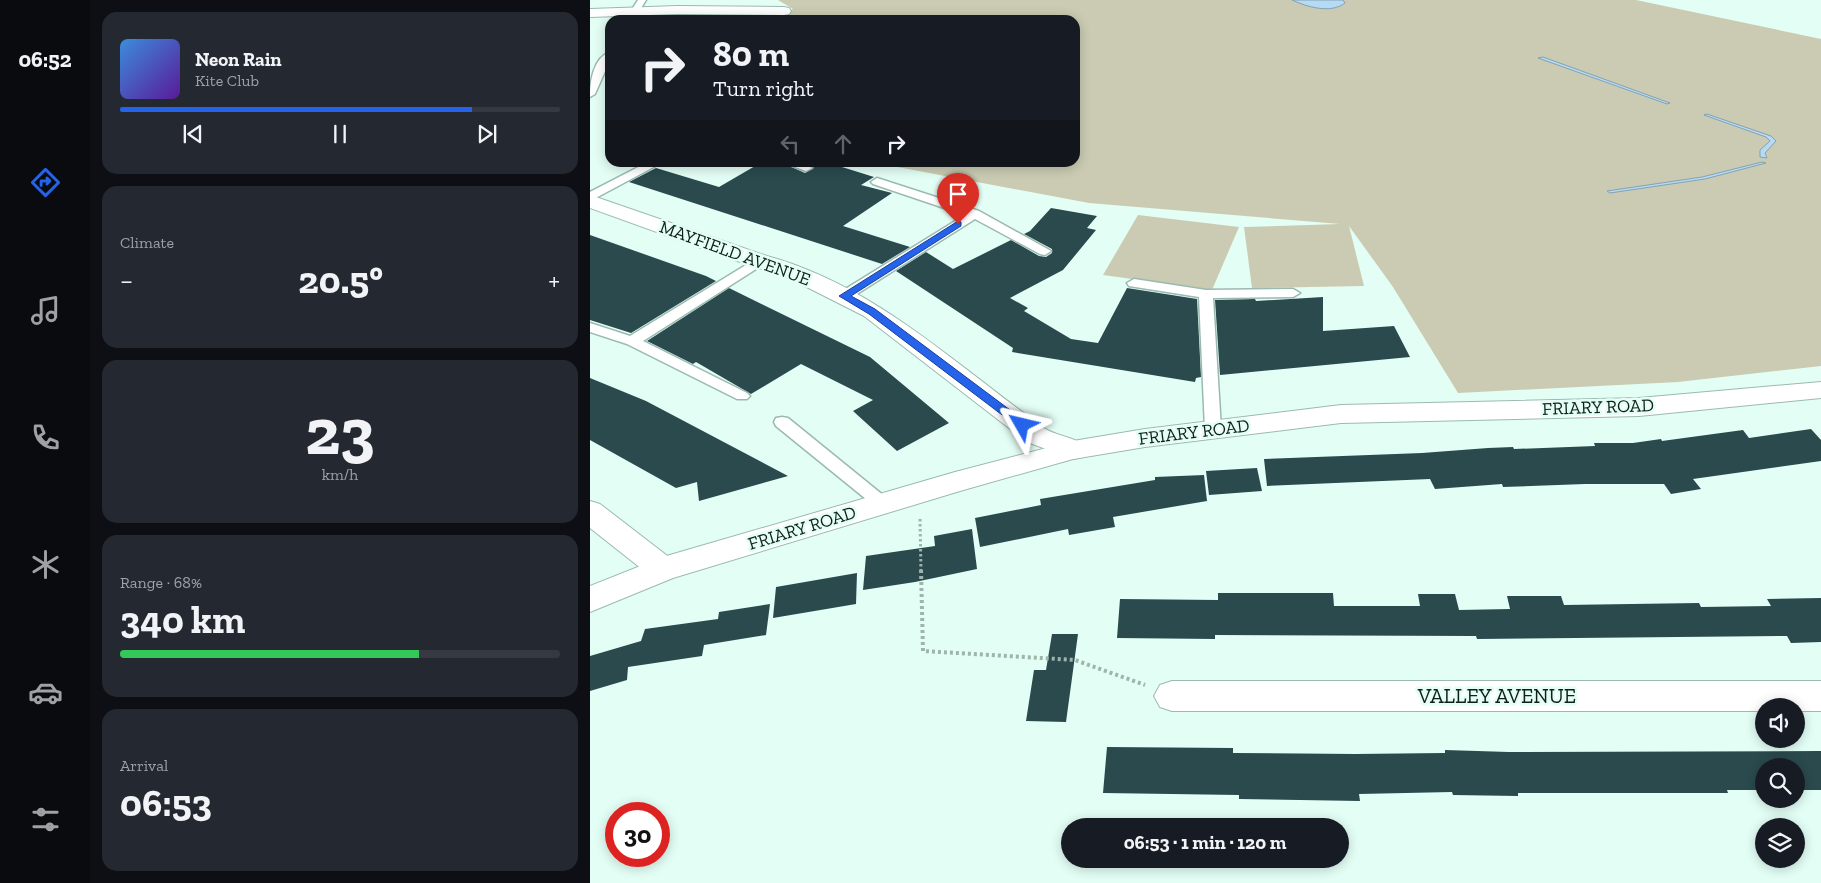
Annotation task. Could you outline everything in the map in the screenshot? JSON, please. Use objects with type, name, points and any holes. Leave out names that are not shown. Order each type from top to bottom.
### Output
[{"type":"street","points":[[590,13],[643,11],[682,5],[784,12]]},
{"type":"street","name":"MAYFIELD AVENUE","points":[[590,201],[759,261],[789,269],[844,296],[872,312],[1037,436],[1073,450]]},
{"type":"street","name":"FRIARY ROAD","points":[[590,598],[663,569],[919,493],[1073,450],[1145,438],[1341,414],[1639,407],[1821,390]]},
{"type":"street","points":[[590,512],[663,569]]},
{"type":"street","name":"VALLEY AVENUE","points":[[1172,696],[1821,696]]},
{"type":"lane","points":[[590,94],[605,60]]},
{"type":"lane","points":[[590,197],[648,167]]},
{"type":"lane","points":[[877,182],[974,214],[1045,251]]},
{"type":"lane","points":[[844,296],[974,214]]},
{"type":"lane","points":[[632,341],[759,261]]},
{"type":"lane","points":[[1134,283],[1206,294],[1293,293]]},
{"type":"lane","points":[[1206,294],[1213,429]]},
{"type":"lane","points":[[590,327],[632,341],[742,396]]},
{"type":"lane","points":[[782,422],[883,504]]},
{"type":"path","points":[[919,493],[924,651],[1075,660],[1172,696]]},
{"type":"green space","points":[[778,0],[1636,0],[1821,39],[1821,366],[1678,382],[1458,393],[1393,287],[1349,226],[1364,286],[1252,288],[1244,227],[1340,224],[1089,203],[897,167],[1080,167],[1080,15],[780,15],[793,9]]},
{"type":"green space","points":[[1138,215],[1239,227],[1212,290],[1103,275]]},
{"type":"water","points":[[1292,0],[1343,0],[1345,3],[1326,9],[1312,7]]},
{"type":"water","points":[[1543,57],[1670,103],[1667,104],[1538,58]]},
{"type":"water","points":[[1707,114],[1771,136],[1776,141],[1765,153],[1767,158],[1760,157],[1760,150],[1770,141],[1766,137],[1704,115]]},
{"type":"water","points":[[1762,162],[1766,163],[1705,179],[1610,193],[1607,191],[1702,177]]},
{"type":"building","points":[[753,167],[791,167],[805,173],[814,167],[842,167],[874,177],[861,185],[892,193],[843,226],[910,247],[882,264],[629,182],[656,168],[719,187]]},
{"type":"building","points":[[1051,208],[1097,216],[1087,228],[1096,230],[1063,270],[1010,298],[1028,308],[1024,311],[1071,339],[1098,343],[1127,288],[1197,299],[1201,377],[1196,378],[1195,382],[1012,352],[1013,348],[896,271],[926,252],[953,269],[1011,240],[1039,256],[1046,257],[1052,253],[1052,249],[1024,234],[1030,231]]},
{"type":"building","points":[[590,235],[716,281],[631,333],[590,320]]},
{"type":"building","points":[[729,288],[870,357],[949,423],[897,451],[853,411],[873,400],[801,364],[751,394],[696,362],[693,364],[647,341]]},
{"type":"building","points":[[1323,297],[1323,331],[1394,326],[1410,357],[1220,375],[1215,300],[1255,299],[1256,301]]},
{"type":"building","points":[[590,378],[646,401],[788,476],[699,501],[697,482],[676,488],[590,440]]},
{"type":"building","points":[[1811,429],[1821,440],[1821,461],[1693,479],[1701,489],[1671,494],[1664,484],[1503,487],[1502,484],[1435,489],[1430,479],[1267,486],[1264,459],[1422,453],[1513,447],[1514,449],[1595,446],[1594,443],[1633,443],[1661,439],[1662,441],[1743,430],[1749,438]]},
{"type":"building","points":[[1257,468],[1262,491],[1209,495],[1206,471]]},
{"type":"building","points":[[1204,475],[1207,501],[1113,517],[1115,527],[1069,535],[1068,529],[980,547],[975,518],[1041,505],[1040,499],[1155,480],[1155,477]]},
{"type":"building","points":[[972,529],[977,569],[915,582],[863,590],[866,556],[935,546],[934,536]]},
{"type":"building","points":[[857,573],[856,604],[773,618],[776,587]]},
{"type":"building","points":[[1218,593],[1333,593],[1334,606],[1420,606],[1418,594],[1455,594],[1459,610],[1510,609],[1507,596],[1561,596],[1564,605],[1699,603],[1701,607],[1771,606],[1767,599],[1821,598],[1821,642],[1791,643],[1787,636],[1477,639],[1476,636],[1215,635],[1215,639],[1117,638],[1120,599],[1218,600]]},
{"type":"building","points":[[770,604],[766,635],[704,645],[702,656],[628,667],[627,680],[590,691],[590,656],[641,641],[645,629],[718,619],[719,612]]},
{"type":"building","points":[[1052,634],[1078,634],[1066,722],[1026,721],[1034,670],[1046,670]]},
{"type":"building","points":[[1107,747],[1233,748],[1233,753],[1355,754],[1445,753],[1445,750],[1509,752],[1821,751],[1821,790],[1805,790],[1805,758],[1755,758],[1755,790],[1727,790],[1728,793],[1518,793],[1518,796],[1453,795],[1452,792],[1359,794],[1360,801],[1239,799],[1239,795],[1103,793]]},
{"type":"route","points":[[958,224],[844,296],[872,312],[1022,425]]}]
